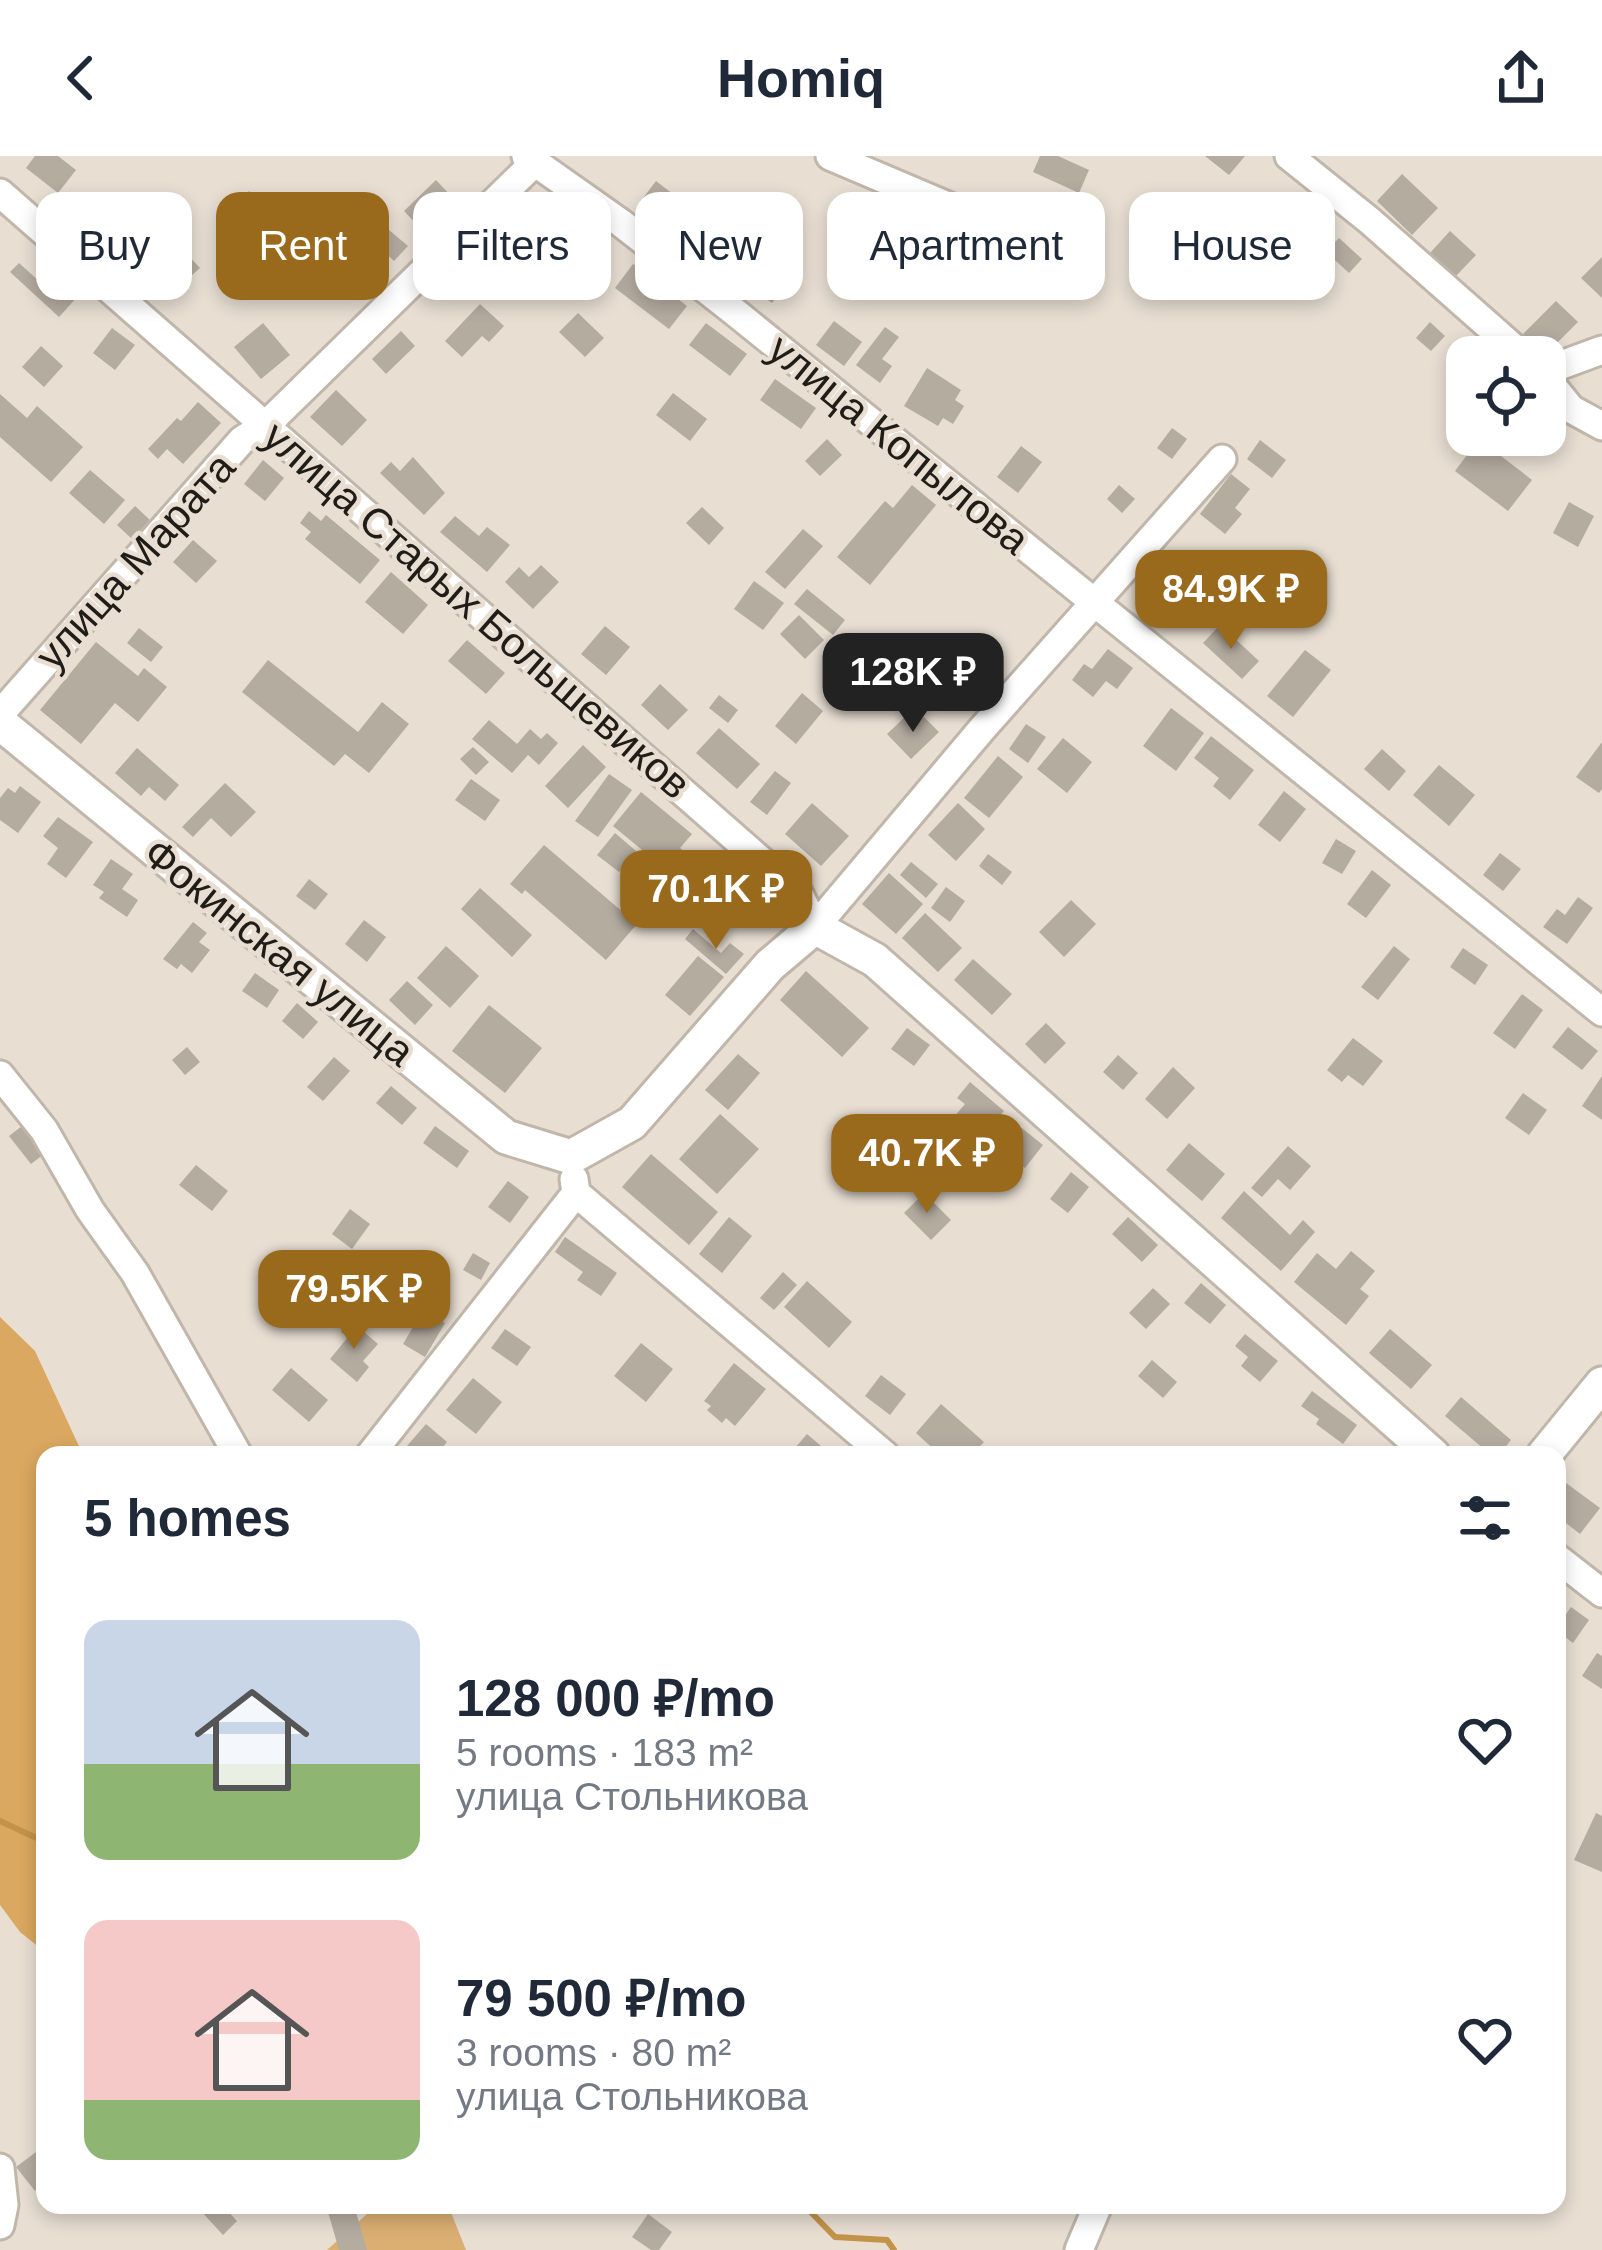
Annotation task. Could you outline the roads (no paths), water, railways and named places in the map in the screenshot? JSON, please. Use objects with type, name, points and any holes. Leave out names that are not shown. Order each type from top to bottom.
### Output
[{"type":"main road","name":"Фокинская улица","points":[[0,718],[506,1137],[571,1157]]},
{"type":"main road","points":[[571,1157],[632,1123],[770,964],[815,927]]},
{"type":"main road","name":"улица Старых Большевиков","points":[[815,927],[875,960],[1423,1446]]},
{"type":"main road","points":[[1551,1446],[1602,1384]]},
{"type":"street","points":[[830,156],[915,192]]},
{"type":"street","points":[[1289,156],[1500,336]]},
{"type":"street","name":"улица Марата","points":[[0,718],[242,440],[266,424],[530,159]]},
{"type":"street","name":"улица Копылова","points":[[530,159],[731,309],[1602,1012]]},
{"type":"street","name":"улица Старых Большевиков","points":[[0,194],[799,893],[815,927]]},
{"type":"street","points":[[1566,365],[1602,350]]},
{"type":"street","points":[[1566,403],[1602,426]]},
{"type":"street","points":[[815,927],[982,729],[1222,459]]},
{"type":"street","points":[[0,1075],[44,1130],[90,1210],[136,1273],[233,1446]]},
{"type":"street","points":[[571,1157],[576,1193],[874,1446]]},
{"type":"street","points":[[377,1446],[576,1193]]},
{"type":"street","points":[[1566,1565],[1602,1593]]},
{"type":"street","points":[[0,2168],[4,2205],[0,2225]]},
{"type":"street","points":[[1079,2250],[1094,2214]]},
{"type":"waterway","points":[[0,1821],[36,1838]]},
{"type":"waterway","points":[[813,2214],[835,2237],[887,2240],[894,2250]]}]
